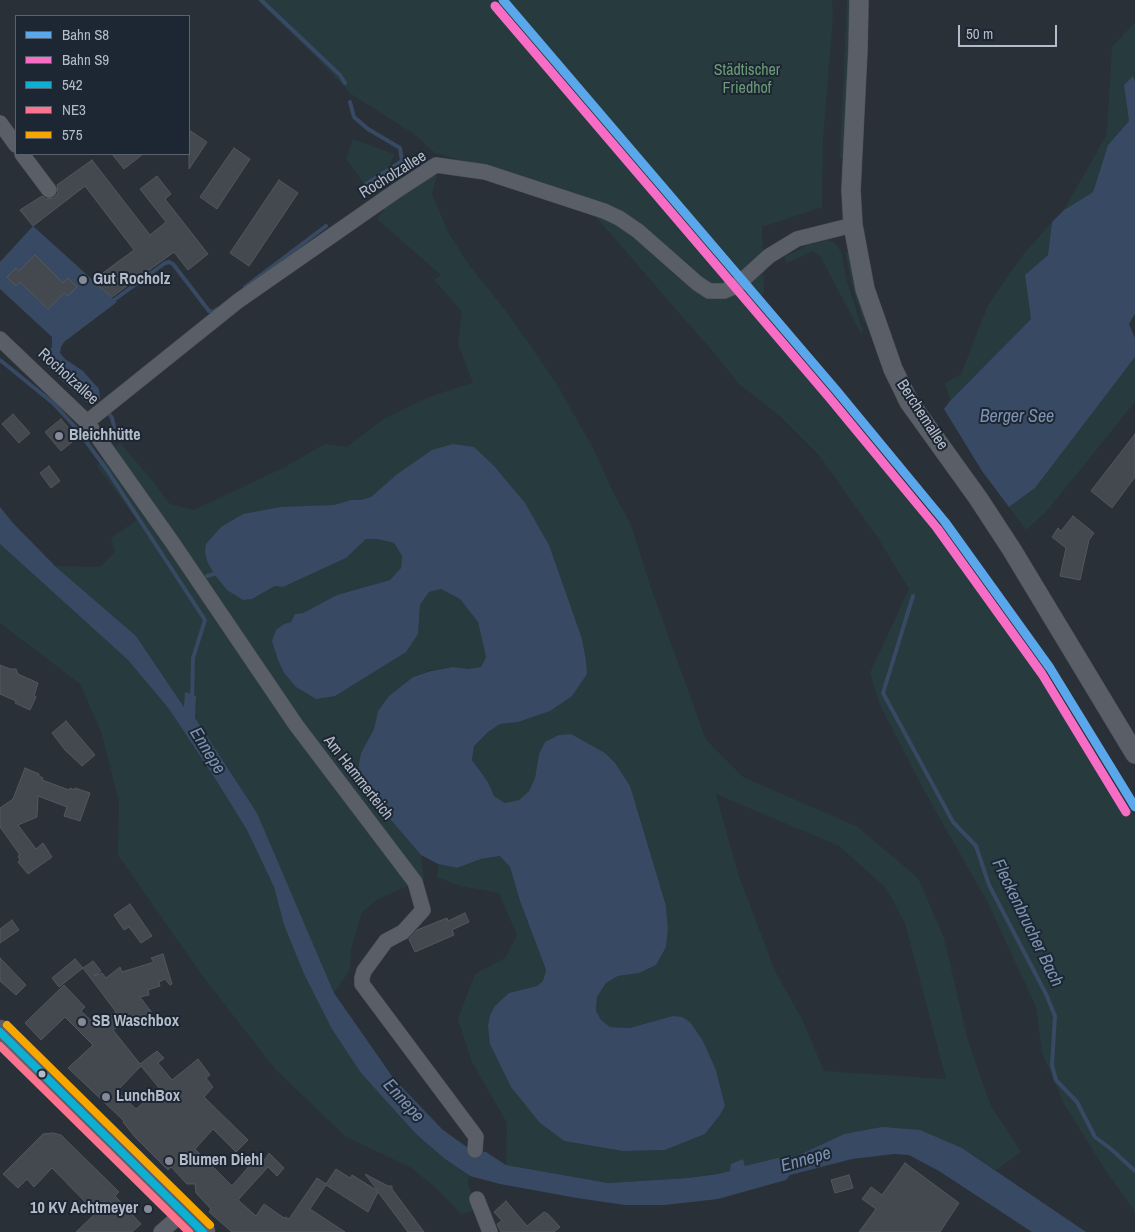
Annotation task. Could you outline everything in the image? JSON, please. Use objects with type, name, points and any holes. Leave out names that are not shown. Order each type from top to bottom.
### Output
[{"type":"main road","points":[[0,1032],[204,1232]]},
{"type":"street","name":"Berchemallee","points":[[859,0],[851,190],[853,225],[865,289],[892,369],[909,402],[978,498],[1012,550],[1135,754]]},
{"type":"street","points":[[0,123],[15,145]]},
{"type":"street","points":[[23,155],[49,190]]},
{"type":"street","name":"Rocholzallee","points":[[0,339],[87,422],[238,301],[436,165],[485,172],[604,211],[619,218],[638,231],[697,284],[709,291],[724,290],[736,286],[768,256],[796,239],[853,225]]},
{"type":"street","name":"Am Hammerteich","points":[[87,422],[172,542],[296,725],[414,882],[423,910],[403,932],[386,941],[364,971],[362,984],[474,1134],[475,1150]]},
{"type":"street","points":[[477,1199],[490,1232]]},
{"type":"street","points":[[161,1232],[183,1213]]},
{"type":"green space","name":"Städtischer Friedhof","points":[[257,0],[832,0],[833,15],[823,141],[822,207],[762,227],[764,292],[755,307],[890,464],[958,552],[1034,659],[1135,816],[1135,1212],[1104,1168],[1064,1104],[1042,1053],[1036,1007],[987,901],[925,792],[880,705],[870,673],[909,589],[878,538],[819,455],[780,416],[740,385],[582,201],[506,173],[435,153],[414,134],[351,94]]},
{"type":"green space","points":[[847,0],[851,0],[844,153],[843,158],[840,158]]},
{"type":"green space","points":[[1135,22],[1135,81],[1133,76],[1124,85],[1129,121],[1108,145],[1093,192],[1064,210],[1107,134],[1112,47]]},
{"type":"green space","points":[[353,139],[394,154],[389,169],[365,185],[346,159]]},
{"type":"green space","points":[[437,175],[432,194],[448,232],[469,265],[509,315],[556,383],[594,450],[611,488],[631,525],[651,588],[706,740],[743,777],[858,827],[918,878],[944,938],[968,1041],[991,1106],[1021,1152],[996,1170],[962,1148],[844,1134],[797,1156],[782,1157],[745,1167],[743,1159],[730,1171],[688,1178],[608,1183],[506,1165],[507,1123],[472,1062],[458,1019],[475,974],[505,958],[517,935],[499,893],[460,886],[437,877],[438,864],[457,868],[481,859],[501,856],[510,867],[520,901],[546,970],[543,981],[537,986],[509,993],[540,1123],[564,1141],[623,1151],[665,1150],[705,1134],[725,1106],[716,1070],[703,1041],[642,1025],[630,1028],[610,1027],[601,1020],[596,1011],[597,997],[606,983],[618,976],[639,973],[666,947],[668,929],[666,906],[545,742],[539,754],[535,778],[529,791],[519,800],[505,803],[494,796],[488,782],[472,760],[474,746],[488,732],[500,724],[518,722],[559,576],[549,545],[396,475],[371,497],[314,507],[252,599],[275,586],[283,587],[346,558],[366,539],[377,539],[394,543],[402,556],[401,568],[390,580],[337,595],[303,613],[295,614],[291,622],[284,624],[278,660],[284,673],[296,687],[418,634],[420,605],[429,592],[441,589],[460,598],[478,622],[486,657],[481,667],[468,669],[453,667],[431,670],[413,677],[389,696],[378,711],[374,729],[361,753],[366,791],[421,855],[424,879],[378,899],[362,912],[351,949],[350,970],[334,993],[257,813],[195,718],[196,696],[185,708],[136,636],[55,566],[100,567],[115,552],[111,538],[137,520],[97,466],[120,443],[170,504],[194,510],[283,468],[325,444],[347,447],[382,420],[431,396],[473,383],[458,344],[462,312],[434,280],[441,275],[377,219],[390,201],[425,179]],"holes":[[[716,794],[839,846],[886,888],[905,923],[946,1079],[824,1071],[803,1021],[775,971],[738,874]]]},
{"type":"green space","points":[[1052,222],[1048,255],[1025,275],[1031,319],[950,401],[945,383],[961,374],[988,305],[1022,256]]},
{"type":"green space","points":[[828,240],[836,244],[841,252],[847,281],[863,331],[860,332],[820,256],[813,251],[787,263],[784,257],[808,245]]},
{"type":"green space","points":[[845,252],[848,252],[867,322],[864,323],[854,293]]},
{"type":"green space","points":[[1135,357],[1135,402],[1045,513],[1026,530],[1009,507],[1035,488]]},
{"type":"green space","points":[[0,544],[128,660],[169,709],[247,830],[274,887],[284,925],[304,974],[361,1073],[416,1134],[445,1159],[469,1176],[468,1185],[477,1209],[461,1214],[437,1189],[410,1167],[346,1137],[275,1069],[204,978],[118,855],[119,802],[102,734],[80,684],[0,623]]},
{"type":"water","name":"Berger See","points":[[1133,76],[1135,81],[1135,314],[1129,324],[1135,338],[1135,357],[1035,488],[1009,507],[982,471],[944,409],[1031,319],[1025,275],[1048,255],[1052,222],[1064,210],[1093,192],[1108,145],[1129,121],[1124,85]]},
{"type":"water","points":[[33,226],[117,302],[64,342],[61,347],[60,353],[65,359],[83,371],[99,389],[100,399],[93,405],[89,404],[70,388],[45,364],[42,360],[43,356],[52,347],[52,337],[0,289],[0,262]]},
{"type":"water","points":[[453,444],[474,447],[494,466],[525,503],[549,545],[582,639],[587,674],[572,696],[550,711],[518,722],[500,724],[488,732],[474,746],[472,760],[488,782],[494,796],[505,803],[519,800],[529,791],[535,778],[539,754],[545,742],[559,735],[571,734],[605,753],[615,763],[630,786],[666,906],[668,929],[666,947],[656,965],[639,973],[618,976],[606,983],[597,997],[596,1011],[601,1020],[610,1027],[630,1028],[673,1016],[682,1017],[690,1022],[703,1041],[716,1070],[725,1106],[705,1134],[665,1150],[623,1151],[564,1141],[540,1123],[511,1087],[490,1044],[488,1026],[490,1015],[495,1006],[509,993],[537,986],[543,981],[546,970],[520,901],[510,867],[500,856],[481,859],[457,868],[438,864],[421,855],[366,791],[358,770],[361,753],[374,729],[378,711],[389,696],[413,677],[431,671],[453,667],[468,669],[481,667],[486,657],[478,622],[460,599],[441,589],[429,592],[420,605],[418,634],[406,652],[335,696],[316,699],[296,687],[284,673],[272,641],[276,630],[284,624],[291,622],[295,614],[303,613],[337,595],[390,580],[401,568],[402,556],[394,543],[377,539],[366,539],[346,558],[283,587],[275,586],[252,599],[243,600],[227,590],[214,574],[207,561],[206,544],[221,527],[243,514],[281,507],[334,505],[371,497],[396,475],[432,450]]},
{"type":"water","name":"Ennepe","points":[[0,507],[55,566],[136,636],[184,707],[185,692],[196,696],[195,718],[257,813],[334,993],[394,1079],[443,1130],[471,1150],[486,1152],[506,1165],[608,1183],[688,1178],[717,1174],[730,1171],[731,1164],[743,1159],[745,1166],[782,1157],[797,1156],[844,1134],[882,1127],[920,1130],[962,1148],[1086,1232],[1032,1232],[939,1171],[909,1155],[894,1154],[852,1159],[790,1175],[786,1180],[718,1199],[664,1205],[625,1205],[577,1198],[500,1184],[470,1176],[445,1159],[416,1134],[361,1073],[332,1029],[304,974],[284,925],[274,887],[247,830],[216,780],[169,709],[128,660],[0,544]]},
{"type":"building","points":[[190,131],[207,142],[189,169],[190,155]]},
{"type":"building","points":[[234,148],[250,159],[217,209],[200,197]]},
{"type":"building","points":[[113,155],[142,155],[124,169]]},
{"type":"building","points":[[92,160],[150,235],[166,222],[140,189],[157,176],[171,194],[165,199],[208,254],[188,270],[174,252],[112,297],[92,281],[134,250],[85,186],[33,226],[20,210],[42,196],[46,199],[54,198],[58,193],[57,185]]},
{"type":"building","points":[[279,180],[298,193],[249,266],[230,253]]},
{"type":"building","points":[[35,255],[63,283],[68,278],[77,287],[68,296],[64,293],[48,309],[20,282],[16,286],[7,277],[16,268],[19,271]]},
{"type":"building","points":[[13,414],[30,433],[19,443],[2,424]]},
{"type":"building","name":"Bleichhütte","points":[[61,419],[77,438],[61,451],[45,432]]},
{"type":"building","points":[[1135,434],[1135,477],[1112,508],[1091,491]]},
{"type":"building","points":[[49,466],[60,481],[51,488],[40,473]]},
{"type":"building","points":[[1073,516],[1094,533],[1089,540],[1080,580],[1060,576],[1066,548],[1052,537],[1058,528],[1061,531]]},
{"type":"building","points":[[0,665],[16,669],[18,674],[38,683],[34,696],[36,697],[30,710],[0,694]]},
{"type":"building","points":[[66,721],[95,755],[82,766],[65,750],[52,733]]},
{"type":"building","points":[[25,768],[39,774],[43,778],[42,780],[69,790],[70,788],[75,790],[75,788],[90,793],[80,821],[64,816],[67,807],[38,796],[37,817],[18,825],[36,849],[43,843],[52,857],[28,874],[18,862],[20,860],[18,856],[20,855],[0,827],[0,808],[13,799]]},
{"type":"building","points":[[130,904],[152,936],[141,943],[129,927],[124,930],[114,915]]},
{"type":"building","points":[[465,913],[469,922],[452,930],[454,935],[415,952],[409,939],[417,930],[447,918],[448,921]]},
{"type":"building","points":[[12,920],[19,930],[0,943],[0,929]]},
{"type":"building","points":[[163,954],[172,984],[170,985],[165,979],[159,982],[160,986],[148,990],[149,995],[140,997],[152,1013],[139,1024],[132,1015],[113,1030],[140,1064],[157,1051],[164,1058],[158,1063],[172,1080],[198,1059],[210,1075],[206,1078],[213,1087],[204,1097],[248,1140],[236,1152],[213,1129],[195,1149],[232,1186],[257,1157],[263,1162],[269,1153],[284,1168],[277,1176],[268,1167],[238,1200],[256,1216],[264,1204],[284,1218],[289,1219],[317,1178],[326,1184],[336,1169],[350,1178],[352,1175],[378,1191],[365,1174],[388,1186],[392,1186],[392,1189],[424,1232],[408,1232],[378,1192],[368,1212],[326,1185],[310,1209],[345,1232],[232,1232],[209,1212],[211,1209],[196,1193],[195,1184],[187,1184],[171,1167],[168,1170],[135,1137],[124,1121],[68,1068],[93,1045],[65,1017],[41,1040],[25,1023],[64,985],[85,1007],[81,1011],[97,1026],[116,1012],[83,968],[93,961],[101,971],[94,976],[102,973],[106,978],[120,967],[122,972],[154,962],[151,958]],"holes":[[[141,1066],[160,1089],[136,1109],[117,1091]]]},
{"type":"building","points":[[0,958],[26,985],[16,995],[0,981]]},
{"type":"building","points":[[75,959],[83,968],[59,987],[52,978]]},
{"type":"building","points":[[53,1133],[61,1135],[119,1192],[115,1196],[141,1224],[132,1232],[76,1232],[96,1213],[52,1168],[34,1187],[27,1179],[18,1188],[3,1174],[43,1134]]},
{"type":"building","points":[[905,1163],[959,1203],[940,1232],[859,1232],[876,1209],[862,1199],[871,1187],[882,1195]]},
{"type":"building","points":[[849,1175],[853,1188],[835,1193],[831,1180]]},
{"type":"building","points":[[506,1201],[527,1226],[544,1212],[560,1227],[554,1232],[501,1232],[497,1224],[502,1221],[494,1212]]},
{"type":"waterway","points":[[261,0],[340,75],[345,83]]},
{"type":"waterway","points":[[350,102],[354,117],[368,129],[400,148],[402,161],[365,185]]},
{"type":"waterway","points":[[245,287],[326,226]]},
{"type":"waterway","points":[[114,300],[169,262],[173,264],[209,311],[213,312],[217,309]]},
{"type":"waterway","points":[[0,360],[53,403],[77,429],[107,470],[205,620],[193,658],[192,700]]},
{"type":"waterway","points":[[108,412],[114,426],[112,439]]},
{"type":"waterway","points":[[207,576],[214,574]]},
{"type":"waterway","name":"Fleckenbrucher Bach","points":[[913,596],[883,693],[953,822],[976,846],[989,885],[1046,994],[1055,1016],[1052,1065],[1056,1080],[1077,1102],[1095,1137],[1135,1171]]},
{"type":"rail line","name":"S8","points":[[503,0],[836,390],[945,522],[1050,668],[1135,807]]},
{"type":"rail line","name":"S9","points":[[495,6],[828,396],[937,528],[1042,674],[1126,812]]},
{"type":"transit line","name":"575","points":[[7,1025],[210,1225]]},
{"type":"transit line","name":"542","points":[[0,1032],[203,1232]]},
{"type":"transit line","name":"NE3","points":[[0,1046],[189,1232]]},
{"type":"place","name":"Gut Rocholz","points":[[83,280]]},
{"type":"place","name":"Bleichhütte","points":[[59,436]]},
{"type":"place","name":"SB Waschbox","points":[[82,1022]]},
{"type":"place","name":"LunchBox","points":[[106,1097]]},
{"type":"place","name":"Blumen Diehl","points":[[169,1161]]},
{"type":"place","name":"10 KV Achtmeyer","points":[[148,1209]]}]
